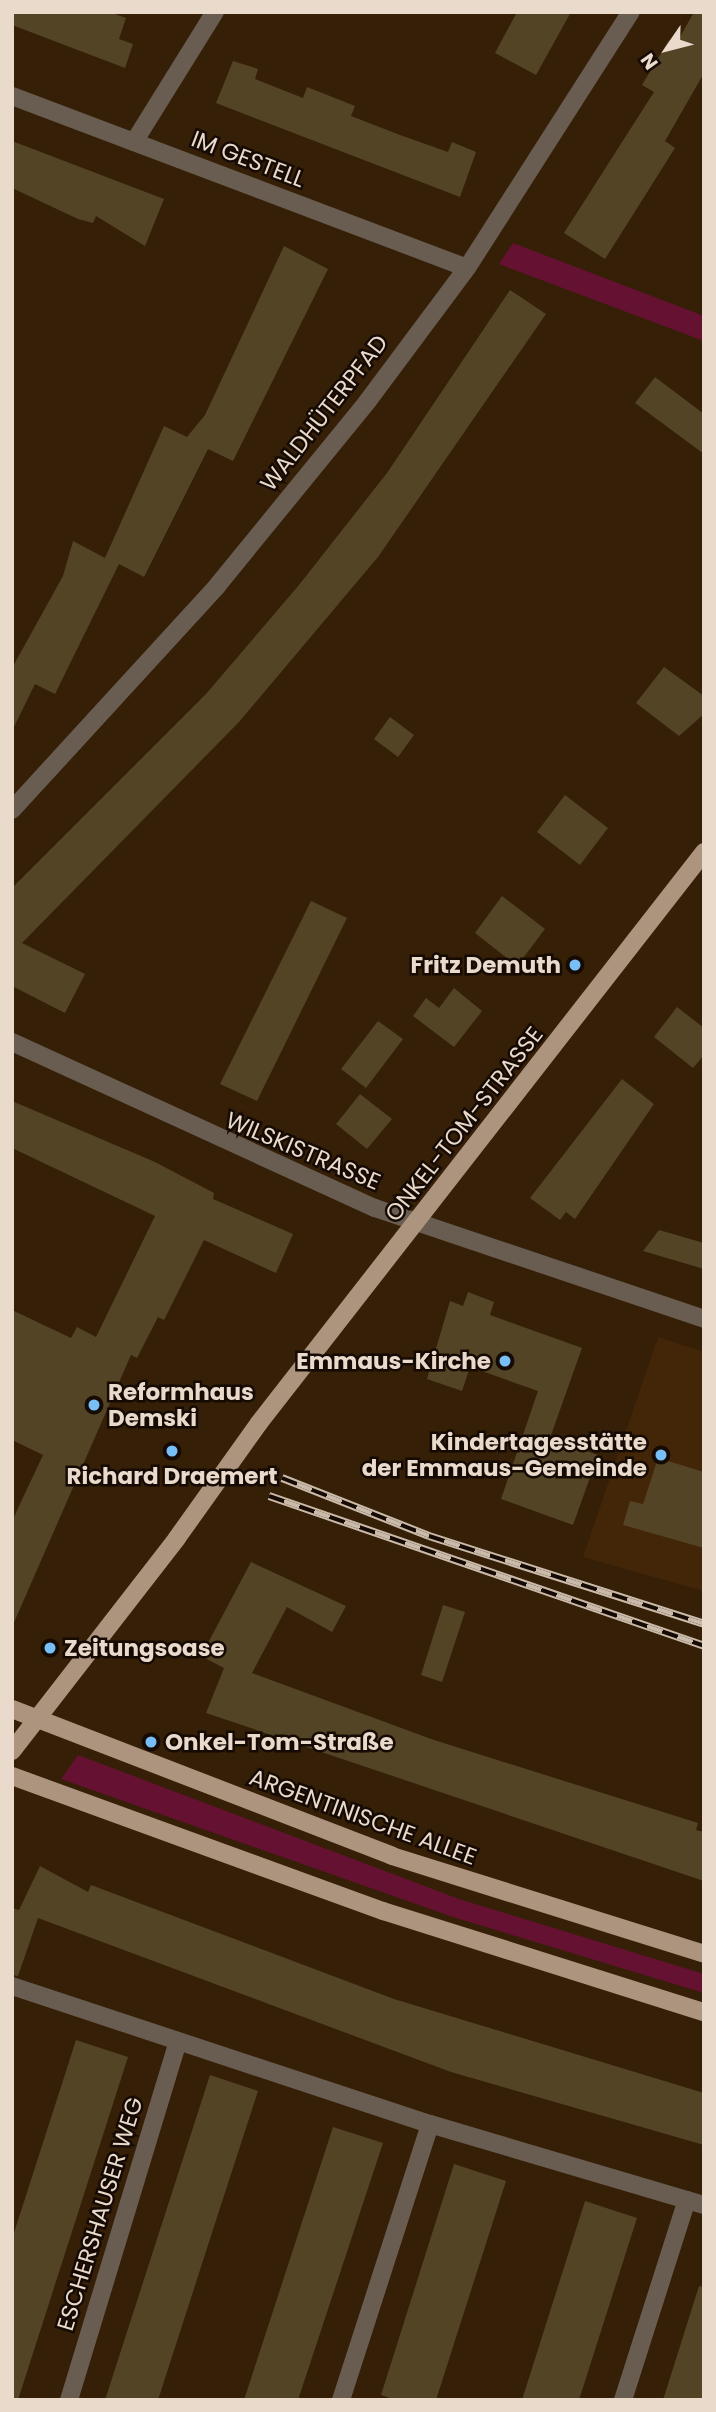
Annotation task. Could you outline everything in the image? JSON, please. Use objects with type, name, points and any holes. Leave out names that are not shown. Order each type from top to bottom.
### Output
[{"type":"main road","name":"ONKEL-TOM-STRASSE","points":[[36,1721],[177,1538],[259,1423],[418,1225],[704,852]]},
{"type":"main road","name":"ARGENTINISCHE ALLEE","points":[[12,1709],[36,1721],[392,1856],[704,1954]]},
{"type":"main road","points":[[12,1751],[36,1721]]},
{"type":"main road","points":[[12,1776],[383,1911],[704,2011]]},
{"type":"street","points":[[134,142],[215,12]]},
{"type":"street","name":"WALDHÜTERPFAD","points":[[12,810],[218,586],[467,268],[631,12]]},
{"type":"street","name":"IM GESTELL","points":[[12,96],[467,268]]},
{"type":"street","name":"WILSKISTRASSE","points":[[12,1042],[236,1150],[418,1225],[704,1319]]},
{"type":"street","points":[[12,1986],[430,2124],[695,2203],[623,2400]]},
{"type":"street","name":"ESCHERSHAUSER WEG","points":[[69,2400],[178,2042]]},
{"type":"street","points":[[341,2400],[430,2124]]},
{"type":"shaded area","points":[[513,243],[704,316],[704,341],[499,264]]},
{"type":"shaded area","name":"Kindertagesstätte der Emmaus-Gemeinde","points":[[658,1337],[704,1352],[704,1591],[583,1557]]},
{"type":"shaded area","points":[[78,1755],[459,1899],[704,1974],[704,1993],[453,1917],[61,1779]]},
{"type":"building","points":[[12,12],[109,12],[126,18],[119,39],[133,44],[125,68],[12,25]]},
{"type":"building","points":[[517,12],[571,12],[536,75],[495,53]]},
{"type":"building","points":[[694,12],[704,12],[704,73],[665,141],[675,148],[605,259],[564,233],[654,92],[642,85],[669,40],[676,44]]},
{"type":"building","points":[[233,61],[258,69],[255,79],[303,98],[307,87],[355,106],[351,116],[400,135],[448,152],[452,142],[476,152],[460,197],[216,103]]},
{"type":"building","points":[[12,141],[164,199],[145,246],[96,216],[93,223],[78,219],[12,188]]},
{"type":"building","points":[[284,246],[328,269],[233,461],[208,449],[144,577],[119,564],[55,694],[35,684],[12,731],[12,668],[63,576],[73,541],[105,558],[164,426],[187,437],[205,415]]},
{"type":"building","points":[[510,290],[546,314],[378,557],[239,722],[22,943],[85,974],[65,1013],[12,986],[12,888],[206,694],[299,585],[387,473]]},
{"type":"building","points":[[655,377],[704,414],[704,454],[635,403]]},
{"type":"building","points":[[664,667],[704,696],[704,714],[679,736],[636,703]]},
{"type":"building","points":[[390,717],[414,735],[398,757],[374,739]]},
{"type":"building","points":[[565,795],[608,828],[580,865],[537,832]]},
{"type":"building","points":[[502,896],[545,929],[517,966],[475,933]]},
{"type":"building","points":[[311,901],[347,918],[257,1101],[220,1084]]},
{"type":"building","points":[[454,988],[482,1011],[454,1047],[413,1016],[426,998],[439,1008]]},
{"type":"building","points":[[677,1007],[704,1028],[704,1055],[693,1068],[654,1037]]},
{"type":"building","points":[[378,1021],[403,1039],[366,1088],[341,1069]]},
{"type":"building","points":[[622,1079],[654,1104],[575,1219],[566,1212],[560,1220],[530,1198]]},
{"type":"building","points":[[360,1094],[392,1119],[367,1149],[336,1124]]},
{"type":"building","points":[[12,1101],[155,1162],[214,1193],[213,1199],[293,1234],[276,1273],[204,1240],[164,1320],[158,1317],[137,1358],[131,1355],[12,1627],[12,1521],[43,1455],[12,1440],[12,1310],[71,1338],[77,1327],[96,1337],[155,1216],[12,1148]]},
{"type":"building","points":[[659,1230],[704,1243],[704,1269],[643,1251]]},
{"type":"building","name":"Emmaus-Kirche","points":[[468,1292],[494,1302],[490,1315],[582,1348],[550,1438],[598,1455],[573,1525],[501,1499],[538,1391],[470,1367],[462,1391],[427,1379],[450,1301],[463,1306]]},
{"type":"building","points":[[658,1458],[704,1472],[704,1548],[623,1525],[630,1501],[643,1504]]},
{"type":"building","points":[[251,1562],[346,1606],[332,1632],[287,1607],[252,1673],[434,1740],[698,1823],[696,1830],[704,1832],[704,1881],[206,1713],[224,1668],[201,1656]]},
{"type":"building","points":[[443,1605],[465,1612],[442,1682],[421,1675]]},
{"type":"building","points":[[40,1866],[88,1892],[91,1885],[394,1999],[704,2093],[704,2145],[451,2072],[38,1918],[18,1976],[12,1975],[12,1908],[19,1910]]},
{"type":"building","points":[[76,2040],[128,2057],[18,2400],[12,2400],[12,2239]]},
{"type":"building","points":[[210,2075],[258,2091],[158,2400],[105,2400]]},
{"type":"building","points":[[333,2127],[383,2143],[298,2400],[244,2400]]},
{"type":"building","points":[[454,2164],[506,2181],[436,2400],[396,2400],[381,2395]]},
{"type":"building","points":[[585,2201],[637,2218],[579,2400],[522,2400]]},
{"type":"building","points":[[699,2286],[704,2287],[704,2400],[663,2400]]},
{"type":"railway","points":[[282,1478],[429,1536],[704,1624]]},
{"type":"railway","points":[[269,1496],[704,1646]]},
{"type":"place","name":"Fritz Demuth","points":[[575,965]]},
{"type":"place","name":"Emmaus-Kirche","points":[[505,1361]]},
{"type":"place","name":"Reformhaus Demski","points":[[94,1405]]},
{"type":"place","name":"Richard Draemert","points":[[172,1451]]},
{"type":"place","name":"Kindertagesstätte der Emmaus-Gemeinde","points":[[661,1455]]},
{"type":"place","name":"Zeitungsoase","points":[[50,1648]]},
{"type":"place","name":"Onkel-Tom-Straße","points":[[151,1742]]}]
